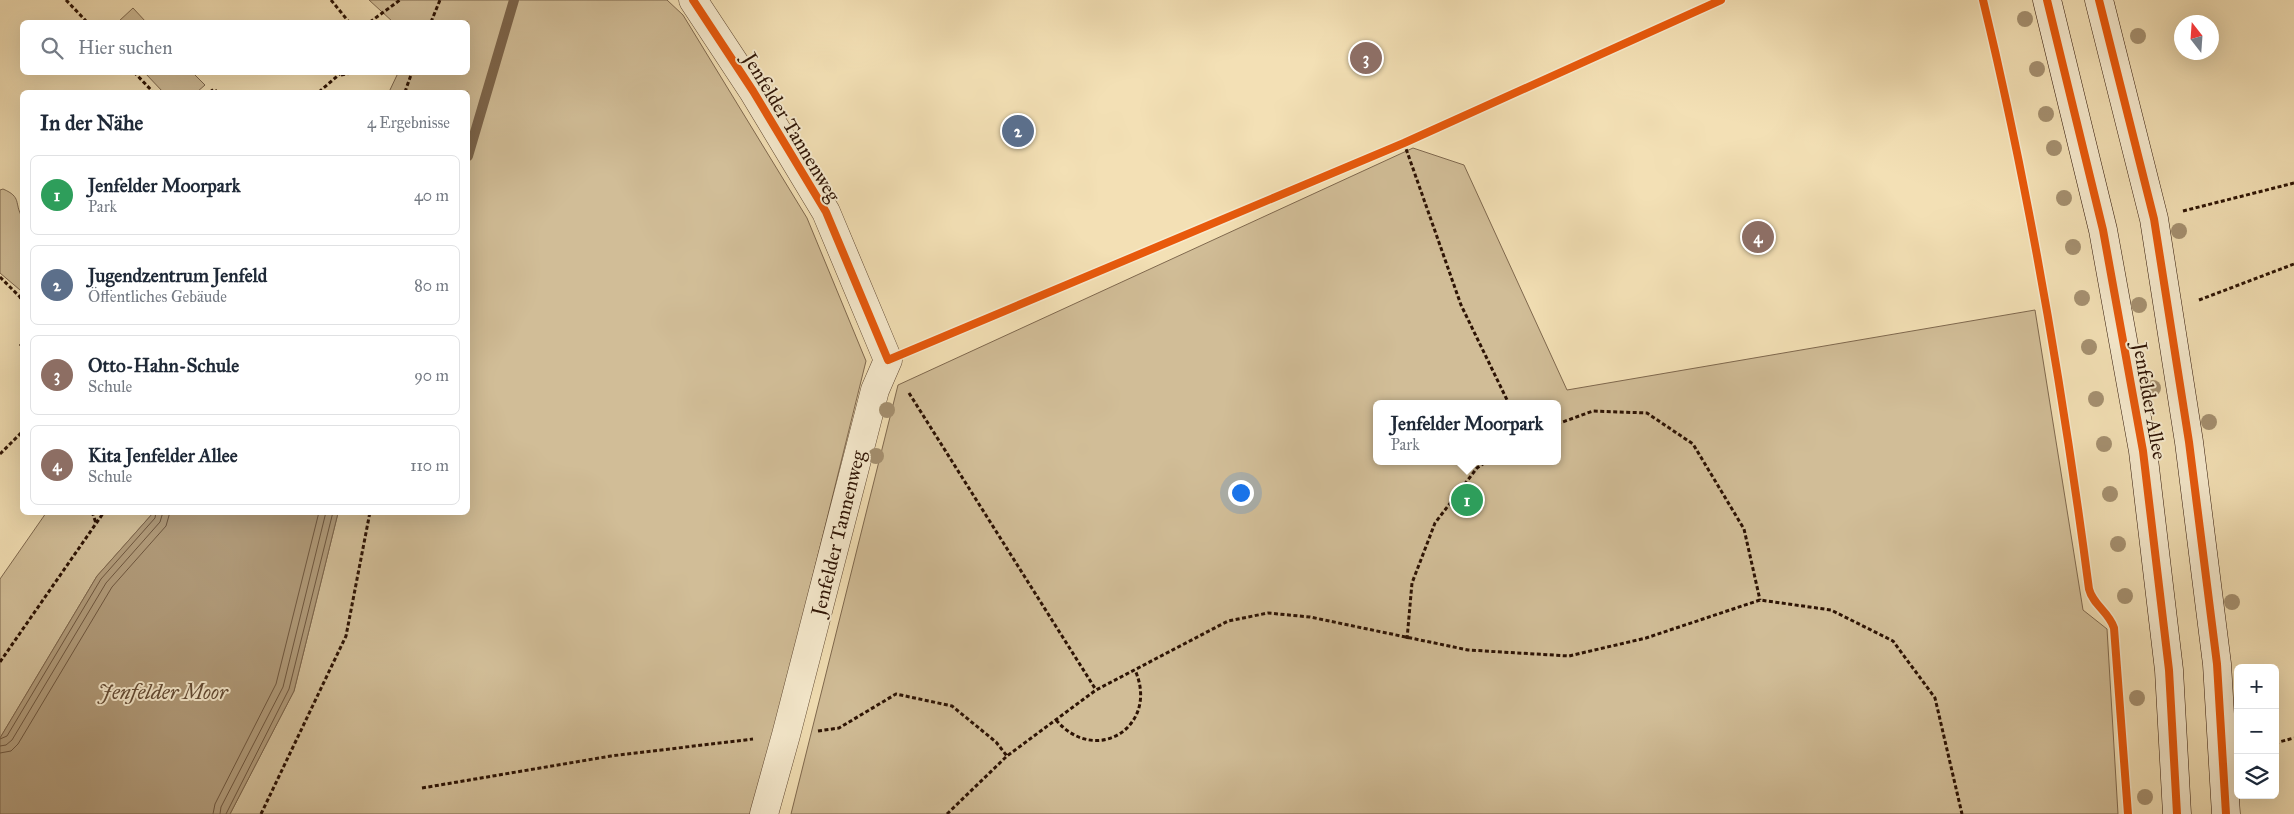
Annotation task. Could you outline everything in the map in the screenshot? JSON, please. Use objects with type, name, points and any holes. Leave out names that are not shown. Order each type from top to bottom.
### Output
[{"type":"main road","name":"Jenfelder Tannenweg","points":[[693,0],[753,91],[826,212],[888,360],[875,390],[764,814]]},
{"type":"main road","name":"Jenfelder Allee","points":[[2047,0],[2104,230],[2143,451],[2169,670],[2177,814]]},
{"type":"main road","name":"Jenfelder Allee","points":[[2099,0],[2154,219],[2189,442],[2217,664],[2226,814]]},
{"type":"path","points":[[66,0],[85,20]]},
{"type":"path","points":[[331,0],[347,20]]},
{"type":"path","points":[[373,20],[400,0]]},
{"type":"path","points":[[432,20],[440,0]]},
{"type":"path","points":[[1096,690],[888,360],[1404,143],[1721,0]]},
{"type":"path","points":[[137,75],[151,90]]},
{"type":"path","points":[[321,90],[340,75]]},
{"type":"path","points":[[405,90],[411,75]]},
{"type":"path","points":[[1404,143],[1461,305],[1507,400]]},
{"type":"path","points":[[2154,219],[2294,183]]},
{"type":"path","points":[[2168,312],[2294,264]]},
{"type":"path","points":[[0,277],[20,295]]},
{"type":"path","points":[[1561,423],[1592,411],[1647,413],[1693,444],[1744,529],[1760,600]]},
{"type":"path","points":[[0,454],[20,434]]},
{"type":"path","points":[[1407,639],[1412,583],[1435,523],[1481,465]]},
{"type":"path","points":[[93,515],[97,524]]},
{"type":"path","points":[[0,662],[102,515]]},
{"type":"path","points":[[261,814],[346,636],[369,515]]},
{"type":"path","points":[[948,814],[1008,756],[1096,690],[1228,621],[1268,613],[1310,617],[1407,639],[1468,650],[1568,656],[1646,638],[1760,600],[1831,610],[1893,641],[1935,698],[1962,814]]},
{"type":"path","points":[[1056,720],[1073,736],[1084,740],[1110,739],[1121,733],[1133,722],[1140,709],[1142,696],[1140,682],[1135,670]]},
{"type":"path","points":[[422,788],[611,756],[839,728],[896,694],[952,706],[996,742],[1008,756]]},
{"type":"path","points":[[2279,742],[2294,738]]},
{"type":"shaded area","points":[[369,0],[667,0],[683,15],[807,218],[866,361],[754,814],[230,814],[294,691],[338,515],[470,515],[470,90],[390,90],[397,75],[470,75],[470,20],[391,20]]},
{"type":"shaded area","points":[[133,8],[144,20],[120,20]]},
{"type":"shaded area","points":[[147,75],[195,75],[205,85],[199,90],[161,90]]},
{"type":"shaded area","points":[[1413,148],[1464,165],[1567,390],[2035,310],[2083,610],[2107,629],[2118,814],[791,814],[898,385]]},
{"type":"shaded area","points":[[3,189],[13,195],[20,212],[20,290],[0,273],[0,190]]},
{"type":"shaded area","points":[[45,515],[151,515],[97,576],[0,738],[0,579]]},
{"type":"water","name":"Jenfelder Moor","points":[[151,515],[338,515],[294,691],[230,814],[0,814],[0,738],[97,576]]},
{"type":"waterway","points":[[470,149],[514,0]]},
{"type":"cycle path","points":[[693,0],[753,91],[826,212],[888,360],[1404,143],[1721,0]]},
{"type":"cycle path","points":[[1983,0],[2016,146],[2044,293],[2089,589],[2094,600],[2109,617],[2114,628],[2128,814]]},
{"type":"cycle path","points":[[2047,0],[2103,230],[2143,451],[2169,670],[2177,814]]},
{"type":"cycle path","points":[[2099,0],[2154,219],[2189,442],[2217,664],[2226,814]]},
{"type":"place","name":"Otto-Hahn-Schule","points":[[1366,58]]},
{"type":"place","name":"Jugendzentrum Jenfeld","points":[[1018,131]]},
{"type":"place","name":"Kita Jenfelder Allee","points":[[1758,237]]},
{"type":"place","name":"Jenfelder Moorpark","points":[[1467,500]]}]
